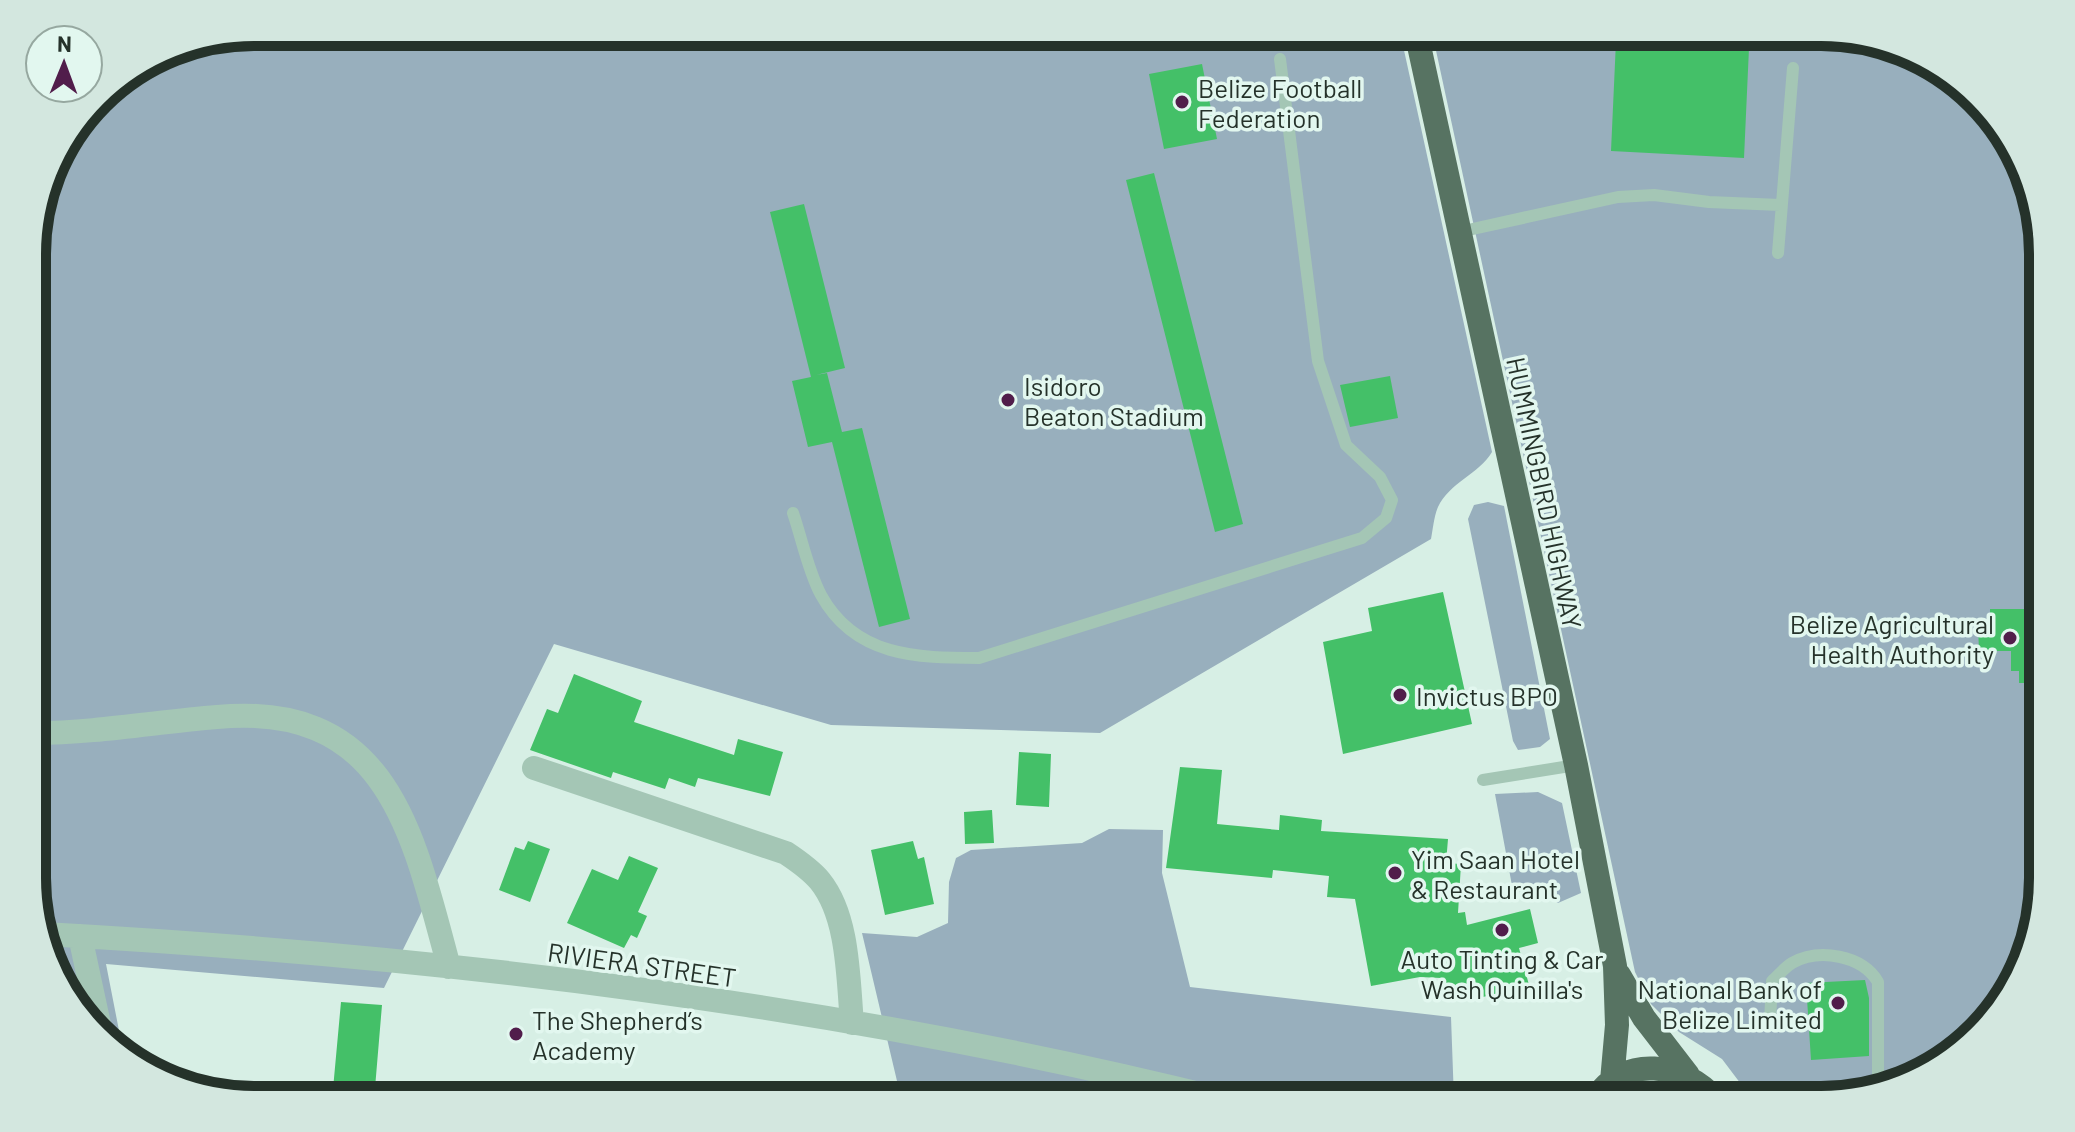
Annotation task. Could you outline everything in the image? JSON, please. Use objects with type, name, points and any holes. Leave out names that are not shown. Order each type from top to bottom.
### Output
[{"type":"main road","name":"HUMMINGBIRD HIGHWAY","points":[[1419,46],[1576,765],[1615,966],[1617,1025],[1612,1081]]},
{"type":"main road","name":"HUMMINGBIRD HIGHWAY","points":[[1615,966],[1644,1018],[1688,1075],[1700,1086]]},
{"type":"main road","points":[[1607,1086],[1612,1081],[1649,1067],[1688,1075]]},
{"type":"street","points":[[46,732],[220,716],[264,716],[322,728],[362,756],[391,800],[426,882],[449,967]]},
{"type":"street","points":[[534,768],[786,853],[805,867],[821,882],[831,901],[846,962],[852,1023]]},
{"type":"street","name":"RIVIERA STREET","points":[[54,935],[295,951],[449,967],[852,1023],[1083,1064],[1169,1086]]},
{"type":"street","points":[[80,936],[97,1013]]},
{"type":"lane","points":[[793,513],[821,596],[856,638],[919,658],[979,658],[1362,538],[1386,518],[1392,500],[1380,477],[1346,445],[1318,361],[1280,59]]},
{"type":"lane","points":[[1778,253],[1793,68]]},
{"type":"lane","points":[[1459,232],[1618,197],[1654,195],[1721,203],[1781,205]]},
{"type":"lane","points":[[1483,780],[1576,765]]},
{"type":"lane","points":[[1770,1022],[1772,981],[1792,963],[1824,956],[1853,959],[1872,972],[1878,982],[1879,1077]]},
{"type":"shaded area","points":[[240,46],[1403,46],[1492,452],[1443,499],[1431,539],[1100,733],[831,725],[554,644],[384,988],[106,964],[120,1037],[81,994],[57,945],[50,919],[46,878],[46,240],[53,200],[62,174],[81,138],[107,107],[138,81],[162,67],[213,50]]},
{"type":"shaded area","points":[[1435,46],[1821,46],[1875,53],[1913,67],[1948,89],[1986,127],[2013,174],[2027,227],[2029,878],[2025,919],[2008,970],[1994,994],[1958,1034],[1913,1065],[1862,1082],[1835,1086],[1742,1086],[1722,1059],[1679,1032],[1651,1004],[1635,972]]},
{"type":"shaded area","points":[[1488,502],[1504,506],[1550,739],[1540,747],[1518,750],[1513,741],[1468,519],[1474,505]]},
{"type":"shaded area","points":[[1538,792],[1562,803],[1581,893],[1558,903],[1543,894],[1513,891],[1495,794]]},
{"type":"shaded area","points":[[1109,829],[1163,830],[1162,873],[1190,987],[1451,1017],[1453,1086],[925,1086],[897,1081],[862,933],[917,937],[948,923],[949,882],[956,858],[971,850],[1082,843]]},
{"type":"building","points":[[1616,46],[1749,48],[1744,158],[1611,151]]},
{"type":"building","name":"Belize Football Federation","points":[[1202,64],[1217,139],[1164,149],[1149,74]]},
{"type":"building","points":[[1154,173],[1243,524],[1215,532],[1126,180]]},
{"type":"building","points":[[804,204],[845,368],[816,375],[827,373],[842,432],[862,428],[910,619],[879,627],[832,442],[808,447],[792,381],[811,377],[770,212]]},
{"type":"building","points":[[1390,376],[1398,418],[1350,427],[1340,385]]},
{"type":"building","name":"Invictus BPO","points":[[1443,592],[1472,724],[1343,754],[1323,642],[1372,631],[1368,608]]},
{"type":"building","name":"Belize Agricultural Health Authority","points":[[1990,609],[2029,609],[2029,683],[2019,683],[2019,671],[2011,671],[2011,651],[1979,651],[1978,626],[1990,626]]},
{"type":"building","points":[[574,674],[642,701],[634,722],[734,755],[738,739],[783,752],[770,796],[698,778],[695,787],[669,778],[665,789],[613,772],[611,778],[530,750],[547,709],[558,713]]},
{"type":"building","points":[[1019,752],[1051,754],[1049,807],[1016,805]]},
{"type":"building","points":[[1180,767],[1222,770],[1217,824],[1279,830],[1280,815],[1322,820],[1321,831],[1448,839],[1446,863],[1461,864],[1458,913],[1465,912],[1467,925],[1530,909],[1538,943],[1519,948],[1529,985],[1483,997],[1441,998],[1441,978],[1420,977],[1371,986],[1355,899],[1327,897],[1329,876],[1273,870],[1272,878],[1166,868]]},
{"type":"building","points":[[992,810],[994,843],[965,844],[964,812]]},
{"type":"building","points":[[528,841],[550,849],[530,902],[499,890],[515,847],[524,850]]},
{"type":"building","points":[[913,841],[918,859],[924,857],[934,904],[885,915],[871,850]]},
{"type":"building","points":[[629,856],[658,868],[638,912],[647,916],[637,938],[631,935],[624,948],[567,923],[592,869],[618,880]]},
{"type":"building","name":"National Bank of Belize Limited","points":[[1865,980],[1869,998],[1869,1056],[1811,1060],[1806,983]]},
{"type":"building","points":[[341,1002],[382,1005],[375,1086],[333,1086]]},
{"type":"place","name":"Belize Football Federation","points":[[1182,102]]},
{"type":"place","name":"Isidoro Beaton Stadium","points":[[1008,400]]},
{"type":"place","name":"Belize Agricultural Health Authority","points":[[2010,638]]},
{"type":"place","name":"Invictus BPO","points":[[1400,695]]},
{"type":"place","name":"Yim Saan Hotel & Restaurant","points":[[1395,873]]},
{"type":"place","name":"Auto Tinting & Car Wash Quinilla's","points":[[1502,930]]},
{"type":"place","name":"National Bank of Belize Limited","points":[[1838,1003]]},
{"type":"place","name":"The Shepherd’s Academy","points":[[516,1034]]}]
